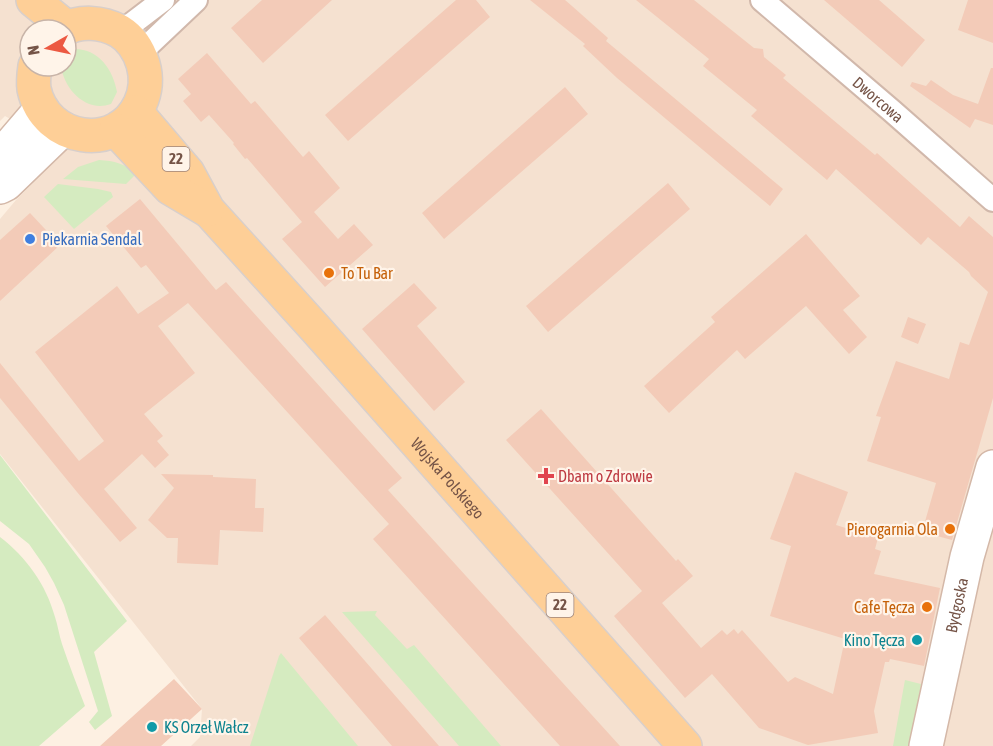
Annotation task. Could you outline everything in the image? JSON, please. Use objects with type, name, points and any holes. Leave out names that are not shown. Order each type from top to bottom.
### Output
[{"type":"main road","points":[[16,0],[27,18]]},
{"type":"main road","points":[[33,0],[53,18]]},
{"type":"main road","points":[[34,78],[34,88],[52,119],[80,135],[98,135],[126,121],[144,94],[146,73],[130,43],[104,24],[85,23],[78,25]]},
{"type":"main road","name":"Wojska Polskiego","points":[[126,121],[188,173],[208,210],[685,746]]},
{"type":"street","points":[[130,43],[163,0]]},
{"type":"street","points":[[130,43],[196,0]]},
{"type":"street","name":"Dworcowa","points":[[762,0],[993,200]]},
{"type":"street","points":[[0,158],[52,119]]},
{"type":"street","points":[[0,187],[6,184],[52,119]]},
{"type":"street","name":"Bydgoska","points":[[926,746],[967,557],[993,467]]},
{"type":"street","name":"Bydgoska","points":[[946,746],[993,532]]},
{"type":"shaded area","points":[[0,0],[993,0],[993,746],[191,746],[200,737],[202,709],[0,454],[0,219],[66,151],[5,116],[0,121]]},
{"type":"green space","points":[[78,50],[82,50],[90,52],[103,61],[112,75],[117,92],[111,104],[93,105],[78,97],[64,78],[78,78]]},
{"type":"green space","points":[[99,160],[119,163],[135,175],[126,184],[63,179],[78,167]]},
{"type":"green space","points":[[58,184],[111,192],[113,197],[74,229],[44,197]]},
{"type":"green space","points":[[0,455],[127,621],[94,652],[112,716],[95,730],[89,722],[98,711],[64,605],[54,583],[29,544],[0,521]]},
{"type":"green space","points":[[0,537],[26,562],[46,593],[85,706],[39,746],[0,746]]},
{"type":"green space","points":[[377,611],[375,615],[407,649],[414,645],[501,746],[459,746],[342,612]]},
{"type":"green space","points":[[281,653],[358,746],[250,746]]},
{"type":"green space","points":[[905,680],[921,684],[910,746],[893,746]]},
{"type":"building","points":[[262,0],[332,0],[263,63],[231,28]]},
{"type":"building","points":[[456,0],[476,0],[490,17],[348,141],[325,115]]},
{"type":"building","points":[[530,0],[565,0],[572,6],[608,38],[606,41],[783,189],[770,206],[617,78],[583,46],[585,44]]},
{"type":"building","points":[[636,0],[694,0],[754,48],[763,49],[764,57],[786,75],[783,78],[875,155],[877,153],[960,227],[969,216],[993,237],[993,398],[952,540],[922,532],[936,483],[867,461],[881,417],[876,416],[896,361],[949,379],[960,342],[969,345],[988,292],[969,272],[928,237],[921,245],[836,169],[827,180],[751,116],[757,110],[703,66],[709,59]]},
{"type":"building","points":[[824,0],[879,0],[925,40],[902,67]]},
{"type":"building","points":[[968,0],[993,0],[993,43],[958,30]]},
{"type":"building","points":[[207,53],[251,104],[255,101],[303,157],[309,151],[340,188],[314,212],[338,239],[354,224],[373,245],[325,287],[282,239],[302,222],[209,115],[201,122],[183,101],[191,94],[178,79]]},
{"type":"building","points":[[991,68],[993,68],[993,125],[975,119],[970,128],[910,86],[912,82],[926,86],[931,80],[953,95],[978,104]]},
{"type":"building","points":[[565,87],[588,114],[444,239],[422,213]]},
{"type":"building","points":[[668,183],[690,209],[548,332],[526,306]]},
{"type":"building","points":[[140,199],[216,290],[226,282],[402,478],[388,490],[620,746],[560,746],[373,539],[389,524],[188,303],[158,326],[195,373],[144,414],[163,436],[157,441],[169,455],[155,468],[142,454],[104,489],[137,528],[120,542],[0,398],[0,363],[79,461],[104,441],[35,352],[117,286],[138,314],[169,293],[146,265],[141,268],[106,226]]},
{"type":"building","points":[[30,213],[60,245],[0,301],[0,240]]},
{"type":"building","points":[[806,234],[860,296],[843,310],[867,337],[849,354],[806,306],[745,359],[737,350],[669,413],[644,386],[715,322],[711,317]]},
{"type":"building","points":[[414,283],[437,308],[417,326],[465,382],[434,411],[362,329]]},
{"type":"building","points":[[908,317],[926,324],[918,344],[901,337]]},
{"type":"building","points":[[541,409],[676,561],[678,559],[693,576],[662,603],[701,648],[722,630],[727,635],[734,629],[738,634],[742,630],[788,682],[795,677],[833,694],[845,639],[770,616],[791,546],[770,539],[795,472],[848,492],[836,525],[878,538],[875,549],[881,551],[874,574],[940,588],[924,666],[890,659],[889,662],[885,662],[874,711],[878,733],[808,745],[759,728],[712,674],[685,698],[614,616],[642,591],[506,440]]},
{"type":"building","points":[[161,474],[256,479],[255,508],[264,508],[263,532],[220,530],[218,565],[177,563],[178,538],[167,538],[148,520],[174,488]]},
{"type":"building","points":[[325,615],[439,746],[392,746],[299,638]]},
{"type":"building","name":"KS Orzeł Wałcz","points":[[174,679],[202,709],[161,746],[100,746]]},
{"type":"place","name":"Piekarnia Sendal","points":[[30,239]]},
{"type":"place","name":"To Tu Bar","points":[[329,273]]},
{"type":"place","name":"Dbam o Zdrowie","points":[[546,476]]},
{"type":"place","name":"Pierogarnia Ola","points":[[950,529]]},
{"type":"place","name":"Cafe Tęcza","points":[[927,607]]},
{"type":"place","name":"Kino Tęcza","points":[[917,640]]},
{"type":"place","name":"KS Orzeł Wałcz","points":[[152,727]]}]
